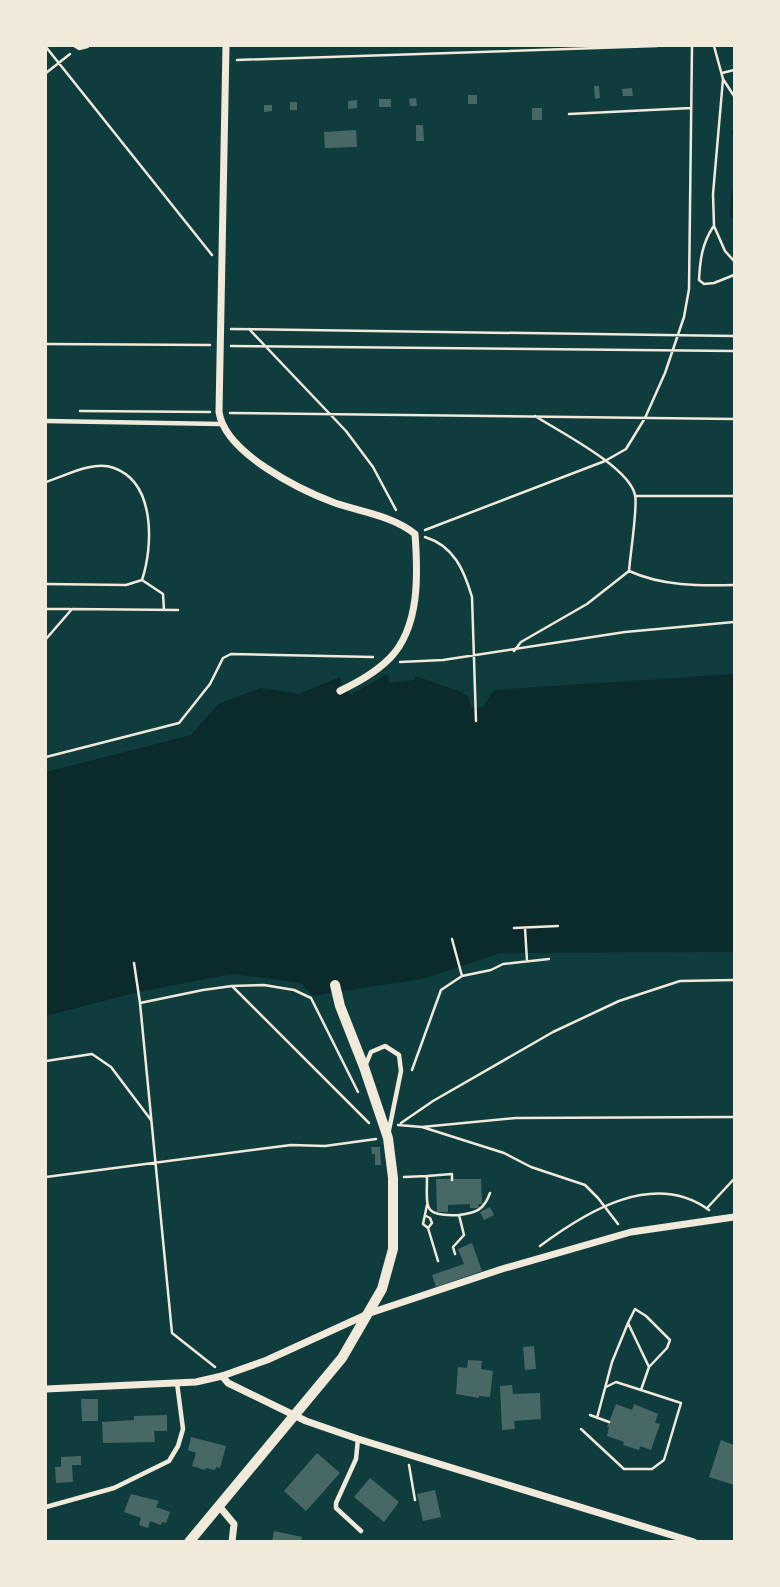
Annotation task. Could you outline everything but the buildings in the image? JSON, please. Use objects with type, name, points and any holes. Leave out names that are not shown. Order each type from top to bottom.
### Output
[{"type":"street","points":[[226,46],[220,329],[221,424],[243,449],[271,471],[333,502],[403,524],[415,534],[418,575],[413,608],[403,639],[390,658],[369,675],[340,691]]},
{"type":"street","points":[[189,1542],[342,1358],[382,1289],[393,1249],[393,1178],[364,1067],[340,1006],[335,985]]},
{"type":"street","points":[[46,1389],[195,1382],[222,1376],[267,1360],[370,1313],[515,1264],[631,1232],[734,1217]]},
{"type":"street","points":[[222,1376],[228,1383],[296,1416],[358,1439],[694,1542]]},
{"type":"street","points":[[219,1506],[234,1524],[232,1542]]},
{"type":"lane","points":[[77,47],[87,46]]},
{"type":"lane","points":[[46,421],[221,424]]},
{"type":"lane","points":[[364,1067],[371,1052],[385,1046],[399,1055],[401,1071],[382,1135]]},
{"type":"lane","points":[[46,1507],[114,1488],[169,1461],[178,1446],[183,1429],[177,1383]]},
{"type":"lane","points":[[358,1439],[356,1459],[335,1508],[360,1531]]},
{"type":"path","points":[[226,61],[657,46]]},
{"type":"path","points":[[415,534],[463,513],[606,461],[626,449],[645,418],[679,335],[689,289],[692,46]]},
{"type":"path","points":[[714,46],[723,79],[713,194],[714,226],[725,251],[734,261]]},
{"type":"path","points":[[46,47],[212,255]]},
{"type":"path","points":[[46,73],[77,47]]},
{"type":"path","points":[[722,73],[734,70]]},
{"type":"path","points":[[723,79],[734,96]]},
{"type":"path","points":[[722,95],[731,91]]},
{"type":"path","points":[[569,114],[691,108]]},
{"type":"path","points":[[714,226],[705,239],[699,280],[704,284],[714,283],[734,275]]},
{"type":"path","points":[[220,329],[734,336]]},
{"type":"path","points":[[249,329],[346,431],[373,467],[403,524]]},
{"type":"path","points":[[46,344],[734,351]]},
{"type":"path","points":[[72,411],[734,419]]},
{"type":"path","points":[[514,651],[521,642],[586,604],[629,571],[636,496],[624,476],[606,461],[533,415]]},
{"type":"path","points":[[46,482],[82,469],[101,467],[113,467],[130,478],[138,488],[147,513],[149,541],[147,566],[142,580]]},
{"type":"path","points":[[636,496],[734,496]]},
{"type":"path","points":[[415,534],[436,540],[453,553],[467,578],[472,597],[476,656],[476,721]]},
{"type":"path","points":[[629,571],[646,579],[662,582],[734,585]]},
{"type":"path","points":[[46,584],[126,585],[142,580]]},
{"type":"path","points":[[142,580],[163,594],[164,610]]},
{"type":"path","points":[[46,609],[178,610]]},
{"type":"path","points":[[46,639],[72,609]]},
{"type":"path","points":[[46,757],[179,723],[210,684],[223,658],[231,654],[390,658],[399,662],[476,656],[625,632],[734,621]]},
{"type":"path","points":[[514,928],[558,926]]},
{"type":"path","points":[[525,928],[527,961]]},
{"type":"path","points":[[452,939],[462,976]]},
{"type":"path","points":[[412,1070],[441,990],[462,976],[491,970],[503,964],[549,959]]},
{"type":"path","points":[[134,963],[172,1334],[214,1366],[222,1376]]},
{"type":"path","points":[[455,973],[461,971]]},
{"type":"path","points":[[398,1125],[433,1101],[531,1044],[619,1001],[680,981],[734,980]]},
{"type":"path","points":[[140,1003],[232,986],[264,985],[294,990],[314,1000],[361,1098]]},
{"type":"path","points":[[232,986],[368,1123]]},
{"type":"path","points":[[46,1061],[92,1054],[111,1067],[152,1121]]},
{"type":"path","points":[[398,1125],[401,1114]]},
{"type":"path","points":[[398,1125],[422,1127],[516,1118],[734,1117]]},
{"type":"path","points":[[422,1127],[504,1153],[531,1167],[585,1185],[604,1205],[611,1218],[631,1232]]},
{"type":"path","points":[[46,1178],[291,1145],[325,1146],[383,1138],[382,1135]]},
{"type":"path","points":[[393,1178],[452,1174],[452,1180]]},
{"type":"path","points":[[426,1176],[426,1216],[432,1223],[428,1228],[438,1261]]},
{"type":"path","points":[[697,1222],[734,1179]]},
{"type":"path","points":[[537,1248],[569,1224],[604,1205],[656,1192],[694,1199],[721,1219]]},
{"type":"path","points":[[427,1205],[437,1216],[474,1213],[482,1208],[490,1193]]},
{"type":"path","points":[[455,1254],[453,1247],[464,1236],[459,1215]]},
{"type":"path","points":[[597,1418],[612,1362],[635,1309],[670,1340],[667,1348],[649,1367],[641,1390]]},
{"type":"path","points":[[628,1323],[649,1367]]},
{"type":"path","points":[[580,1429],[624,1469],[652,1469],[664,1460],[681,1404],[616,1382],[606,1387]]},
{"type":"path","points":[[590,1415],[609,1422]]},
{"type":"path","points":[[407,1454],[415,1500]]},
{"type":"water","points":[[388,674],[389,683],[414,680],[415,676],[459,691],[469,697],[471,708],[483,707],[494,690],[734,674],[734,952],[500,953],[426,978],[313,996],[301,983],[232,974],[138,992],[46,1016],[46,772],[191,735],[218,704],[261,688],[299,694],[340,677],[342,684],[338,686],[341,694],[348,691],[350,695]]},
{"type":"waterway","points":[[734,192],[734,218]]}]
